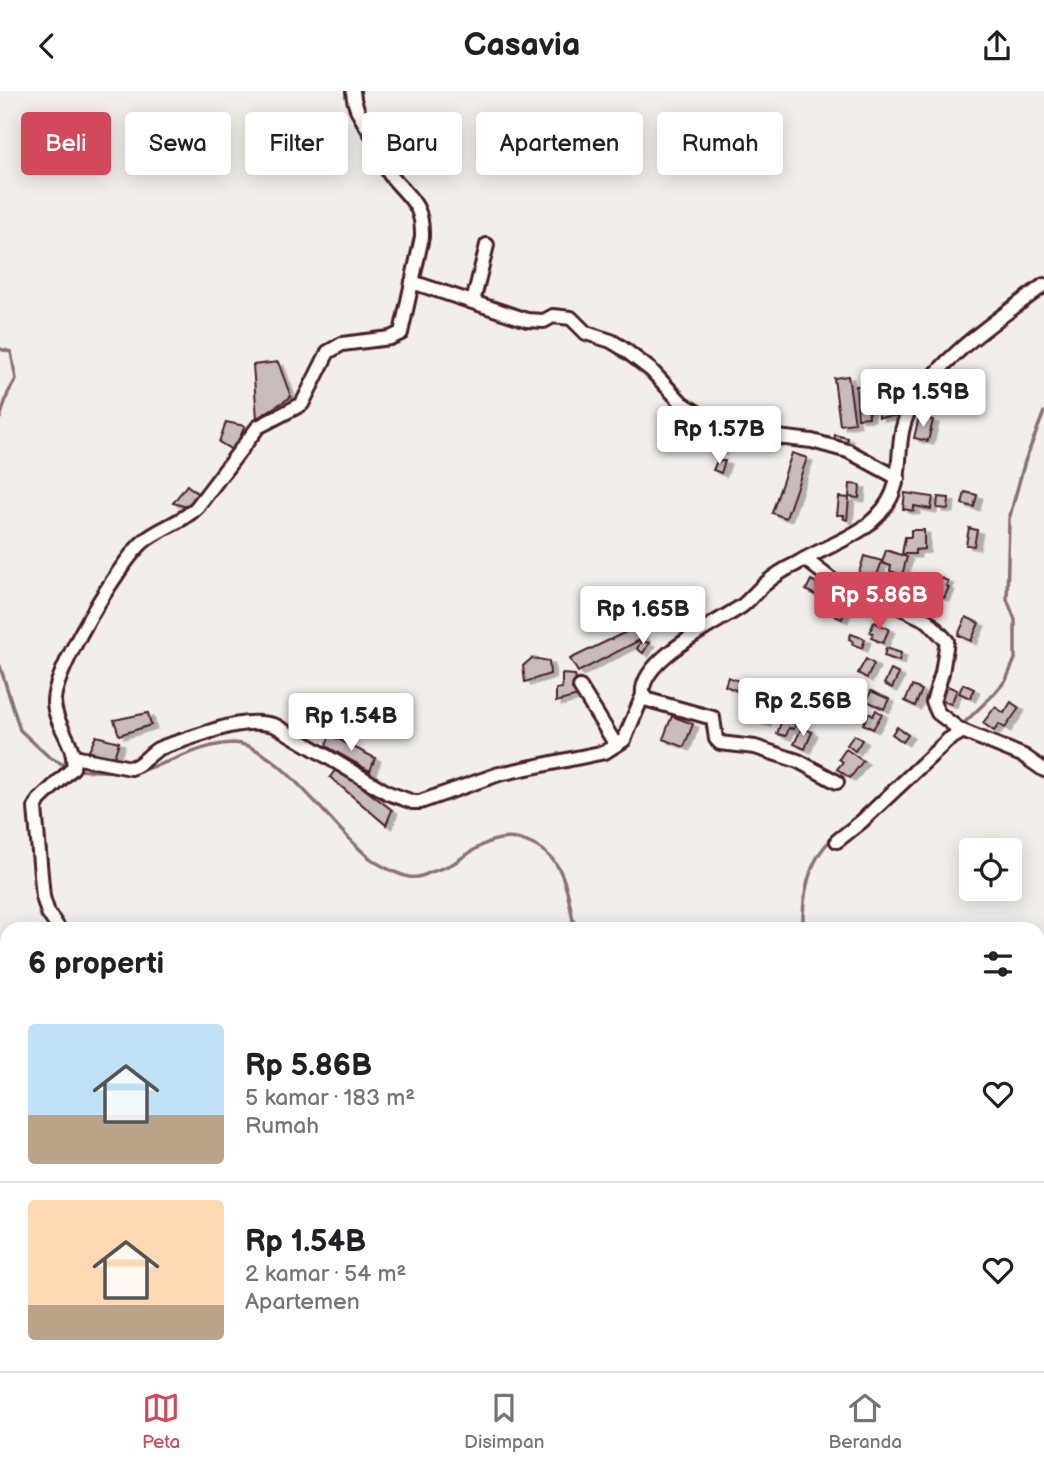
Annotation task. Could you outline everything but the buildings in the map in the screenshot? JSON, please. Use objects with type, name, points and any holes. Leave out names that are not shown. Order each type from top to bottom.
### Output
[{"type":"street","points":[[74,763],[55,710],[54,695],[60,676],[102,595],[144,541],[190,514],[197,507],[258,427],[302,404],[328,352],[342,344],[390,338],[401,333],[422,237],[422,222],[418,208],[389,174],[375,141],[358,114],[353,91]]},
{"type":"street","points":[[473,302],[487,245]]},
{"type":"street","points":[[412,282],[539,322],[553,316],[571,318],[586,333],[611,341],[631,354],[651,370],[682,403],[704,417],[728,421],[751,434],[812,440],[848,451],[898,478]]},
{"type":"street","points":[[837,782],[798,761],[755,747],[720,743],[716,739],[713,718],[656,704],[644,698],[642,689],[646,679],[668,654],[744,605],[765,584],[862,529],[881,512],[893,494],[898,478],[903,425],[914,402],[954,355],[1044,285]]},
{"type":"street","points":[[805,559],[837,585],[870,593],[928,621],[943,635],[947,647],[933,702],[938,713],[958,728],[1024,756],[1044,770]]},
{"type":"street","points":[[580,687],[616,745]]},
{"type":"street","points":[[74,763],[131,768],[138,766],[158,749],[212,731],[266,722],[396,797],[420,802],[499,774],[605,752],[624,740],[643,695]]},
{"type":"street","points":[[837,841],[861,822],[958,728]]},
{"type":"street","points":[[54,922],[43,897],[35,808],[39,800],[74,763]]},
{"type":"waterway","points":[[0,349],[11,352],[16,379],[0,418]]},
{"type":"waterway","points":[[959,728],[1006,680],[1015,659],[1015,620],[1007,599],[1009,519],[1025,461],[1044,412]]},
{"type":"waterway","points":[[0,666],[20,730],[49,757],[74,770],[125,772]]},
{"type":"waterway","points":[[137,771],[220,744],[233,743],[250,747],[268,757],[287,773],[370,858],[409,877],[422,876],[448,866],[497,839],[527,842],[551,857],[558,867],[567,889],[574,922]]},
{"type":"waterway","points":[[846,826],[905,773]]},
{"type":"waterway","points":[[803,922],[808,880],[817,858],[832,839]]}]
